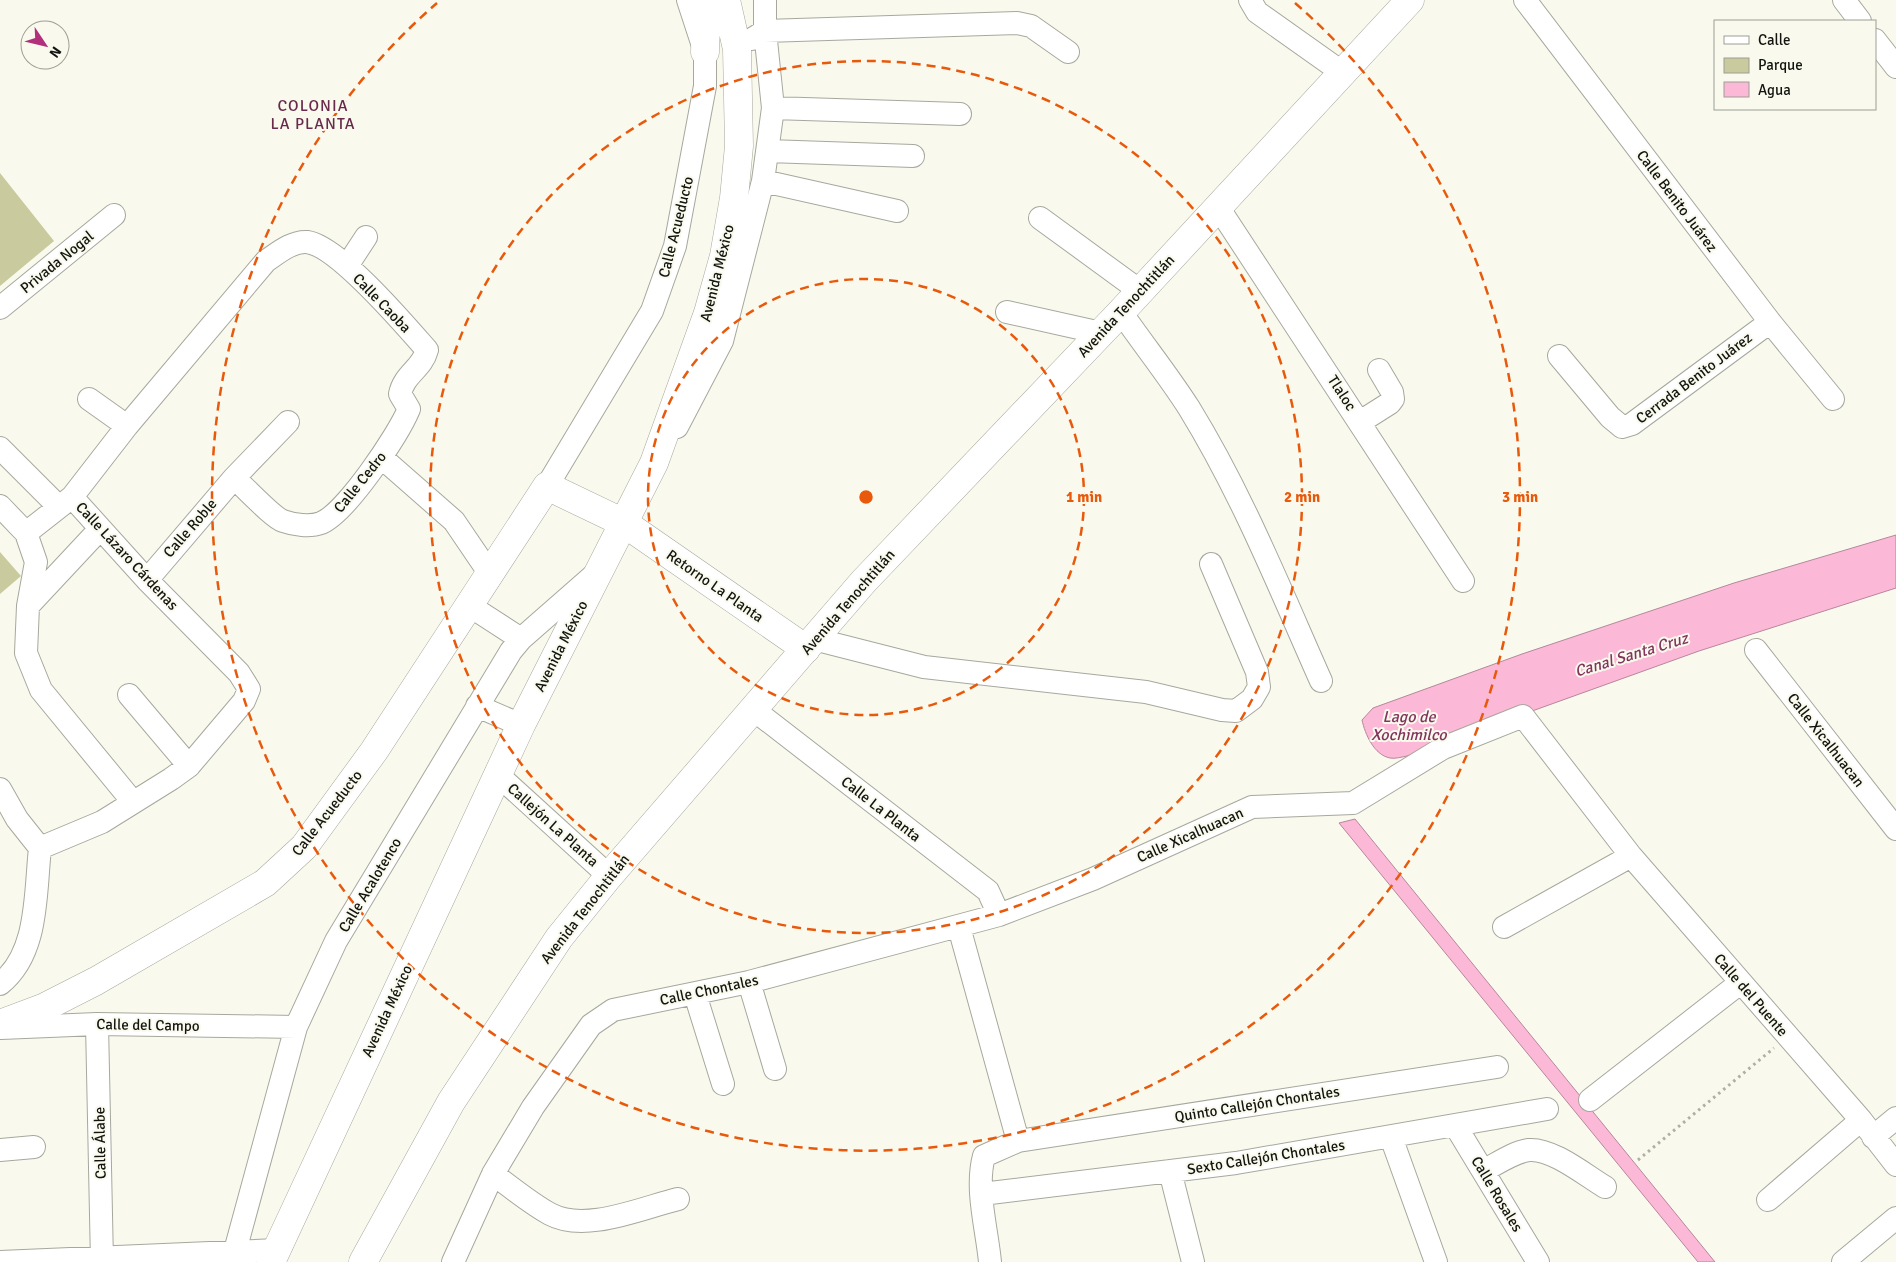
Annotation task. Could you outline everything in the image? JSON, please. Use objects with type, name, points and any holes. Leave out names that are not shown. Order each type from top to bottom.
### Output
[{"type":"main road","points":[[704,52],[707,0]]},
{"type":"main road","name":"Avenida México","points":[[274,1256],[521,725],[654,463],[708,312],[724,256],[734,198],[739,146],[736,49],[726,0]]},
{"type":"main road","name":"Avenida Tenochtitlán","points":[[363,1262],[451,1102],[559,938],[609,876],[864,581],[1121,312],[1410,0]]},
{"type":"main road","points":[[547,486],[624,523]]},
{"type":"main road","name":"Calle Acueducto","points":[[0,1026],[45,1007],[96,981],[265,883],[304,847],[374,751],[547,486]]},
{"type":"main road","name":"Retorno La Planta","points":[[624,523],[810,644]]},
{"type":"street","name":"Calle Acueducto","points":[[547,486],[652,311],[675,246],[705,86],[704,52],[688,0]]},
{"type":"street","points":[[654,463],[663,454],[722,341],[763,181],[774,108],[765,31],[765,0]]},
{"type":"street","points":[[1250,0],[1257,12],[1343,73]]},
{"type":"street","name":"Calle Benito Juárez","points":[[1525,0],[1770,322],[1833,399]]},
{"type":"street","points":[[1844,0],[1859,20]]},
{"type":"street","points":[[736,49],[765,31],[1017,23],[1031,26],[1068,52]]},
{"type":"street","points":[[1876,41],[1896,67]]},
{"type":"street","points":[[774,108],[960,114]]},
{"type":"street","points":[[768,151],[913,156]]},
{"type":"street","points":[[763,181],[897,211]]},
{"type":"street","name":"Tlaloc","points":[[1218,207],[1463,581]]},
{"type":"street","name":"Privada Nogal","points":[[0,308],[114,215]]},
{"type":"street","points":[[1040,218],[1140,291]]},
{"type":"street","points":[[342,261],[366,237]]},
{"type":"street","name":"Calle Lázaro Cárdenas","points":[[40,848],[102,822],[189,766],[244,701],[249,689],[239,673],[147,580],[100,529],[66,502],[127,426],[266,261],[288,246],[306,242],[320,246],[342,261]]},
{"type":"street","name":"Calle Caoba","points":[[342,261],[427,350]]},
{"type":"street","points":[[1007,312],[1101,333]]},
{"type":"street","points":[[1121,312],[1188,408],[1219,460],[1261,547],[1321,681]]},
{"type":"street","name":"Cerrada Benito Juárez","points":[[1559,356],[1610,417],[1622,427],[1632,424],[1770,322]]},
{"type":"street","name":"Calle Cedro","points":[[234,478],[281,520],[302,525],[319,524],[333,516],[381,457],[403,425],[409,410],[400,394],[402,382],[424,361],[427,350]]},
{"type":"street","points":[[1360,422],[1390,403],[1393,398],[1392,392],[1379,370]]},
{"type":"street","points":[[89,399],[127,426]]},
{"type":"street","name":"Calle Roble","points":[[147,580],[234,478],[288,422]]},
{"type":"street","points":[[0,448],[66,502],[26,533]]},
{"type":"street","points":[[381,457],[454,521],[490,574]]},
{"type":"street","points":[[0,506],[26,533],[36,562],[28,606],[26,653],[41,690],[133,802]]},
{"type":"street","points":[[28,606],[100,529]]},
{"type":"street","points":[[810,644],[924,667],[1146,692],[1222,710],[1236,711],[1252,699],[1259,687],[1257,672],[1211,564]]},
{"type":"street","name":"Calle Acalotenco","points":[[235,1251],[296,1027],[336,941],[477,706],[521,639],[599,571]]},
{"type":"street","points":[[470,606],[521,639]]},
{"type":"street","name":"Calle Xicalhuacan","points":[[1756,650],[1896,829]]},
{"type":"street","points":[[129,696],[189,766]]},
{"type":"street","points":[[477,706],[521,725]]},
{"type":"street","name":"Calle La Planta","points":[[754,710],[988,891],[999,915]]},
{"type":"street","name":"Calle Xicalhuacan","points":[[1093,879],[1252,807],[1353,803],[1443,748],[1523,716],[1543,739],[1605,825]]},
{"type":"street","name":"Callejón La Planta","points":[[498,775],[609,876]]},
{"type":"street","points":[[0,788],[18,820],[40,848],[29,942],[21,957],[0,984]]},
{"type":"street","name":"Calle del Puente","points":[[1605,825],[1896,1165]]},
{"type":"street","points":[[1504,927],[1631,856]]},
{"type":"street","name":"Calle Chontales","points":[[453,1262],[493,1174],[533,1107],[591,1026],[613,1010],[749,982],[959,927],[999,915],[1093,879]]},
{"type":"street","points":[[959,927],[1018,1141]]},
{"type":"street","points":[[749,982],[775,1069]]},
{"type":"street","points":[[1590,1100],[1740,983]]},
{"type":"street","points":[[695,994],[723,1084]]},
{"type":"street","name":"Calle del Campo","points":[[0,1026],[97,1024],[296,1027]]},
{"type":"street","name":"Calle Álabe","points":[[97,1024],[102,1260]]},
{"type":"street","name":"Quinto Callejón Chontales","points":[[982,1194],[984,1156],[1018,1141],[1497,1067]]},
{"type":"street","name":"Sexto Callejón Chontales","points":[[982,1194],[1170,1171],[1391,1137],[1547,1109]]},
{"type":"street","points":[[1768,1200],[1867,1129],[1896,1118]]},
{"type":"street","name":"Calle Rosales","points":[[1455,1125],[1538,1262]]},
{"type":"street","points":[[1391,1137],[1436,1262]]},
{"type":"street","points":[[0,1150],[34,1147]]},
{"type":"street","points":[[1483,1171],[1516,1154],[1528,1150],[1541,1151],[1555,1157],[1605,1188]]},
{"type":"street","points":[[1170,1171],[1193,1262]]},
{"type":"street","points":[[493,1174],[551,1214],[574,1222],[593,1221],[678,1199]]},
{"type":"street","points":[[982,1194],[990,1262]]},
{"type":"street","points":[[1843,1262],[1896,1218]]},
{"type":"street","points":[[0,1262],[102,1260],[235,1251],[274,1256]]},
{"type":"path","points":[[1638,1160],[1788,1037]]},
{"type":"green space","points":[[0,173],[54,241],[0,286]]},
{"type":"green space","points":[[0,552],[21,576],[0,594]]},
{"type":"water","name":"Lago de Xochimilco","points":[[1896,535],[1896,588],[1699,651],[1407,756],[1390,758],[1384,756],[1371,743],[1365,731],[1362,720],[1373,708],[1522,654],[1734,583]]},
{"type":"water","points":[[1355,819],[1715,1262],[1698,1262],[1339,823]]},
{"type":"district","name":"COLONIA LA PLANTA","points":[[313,114]]},
{"type":"water label","name":"Canal Santa Cruz","points":[[1631,654]]}]
